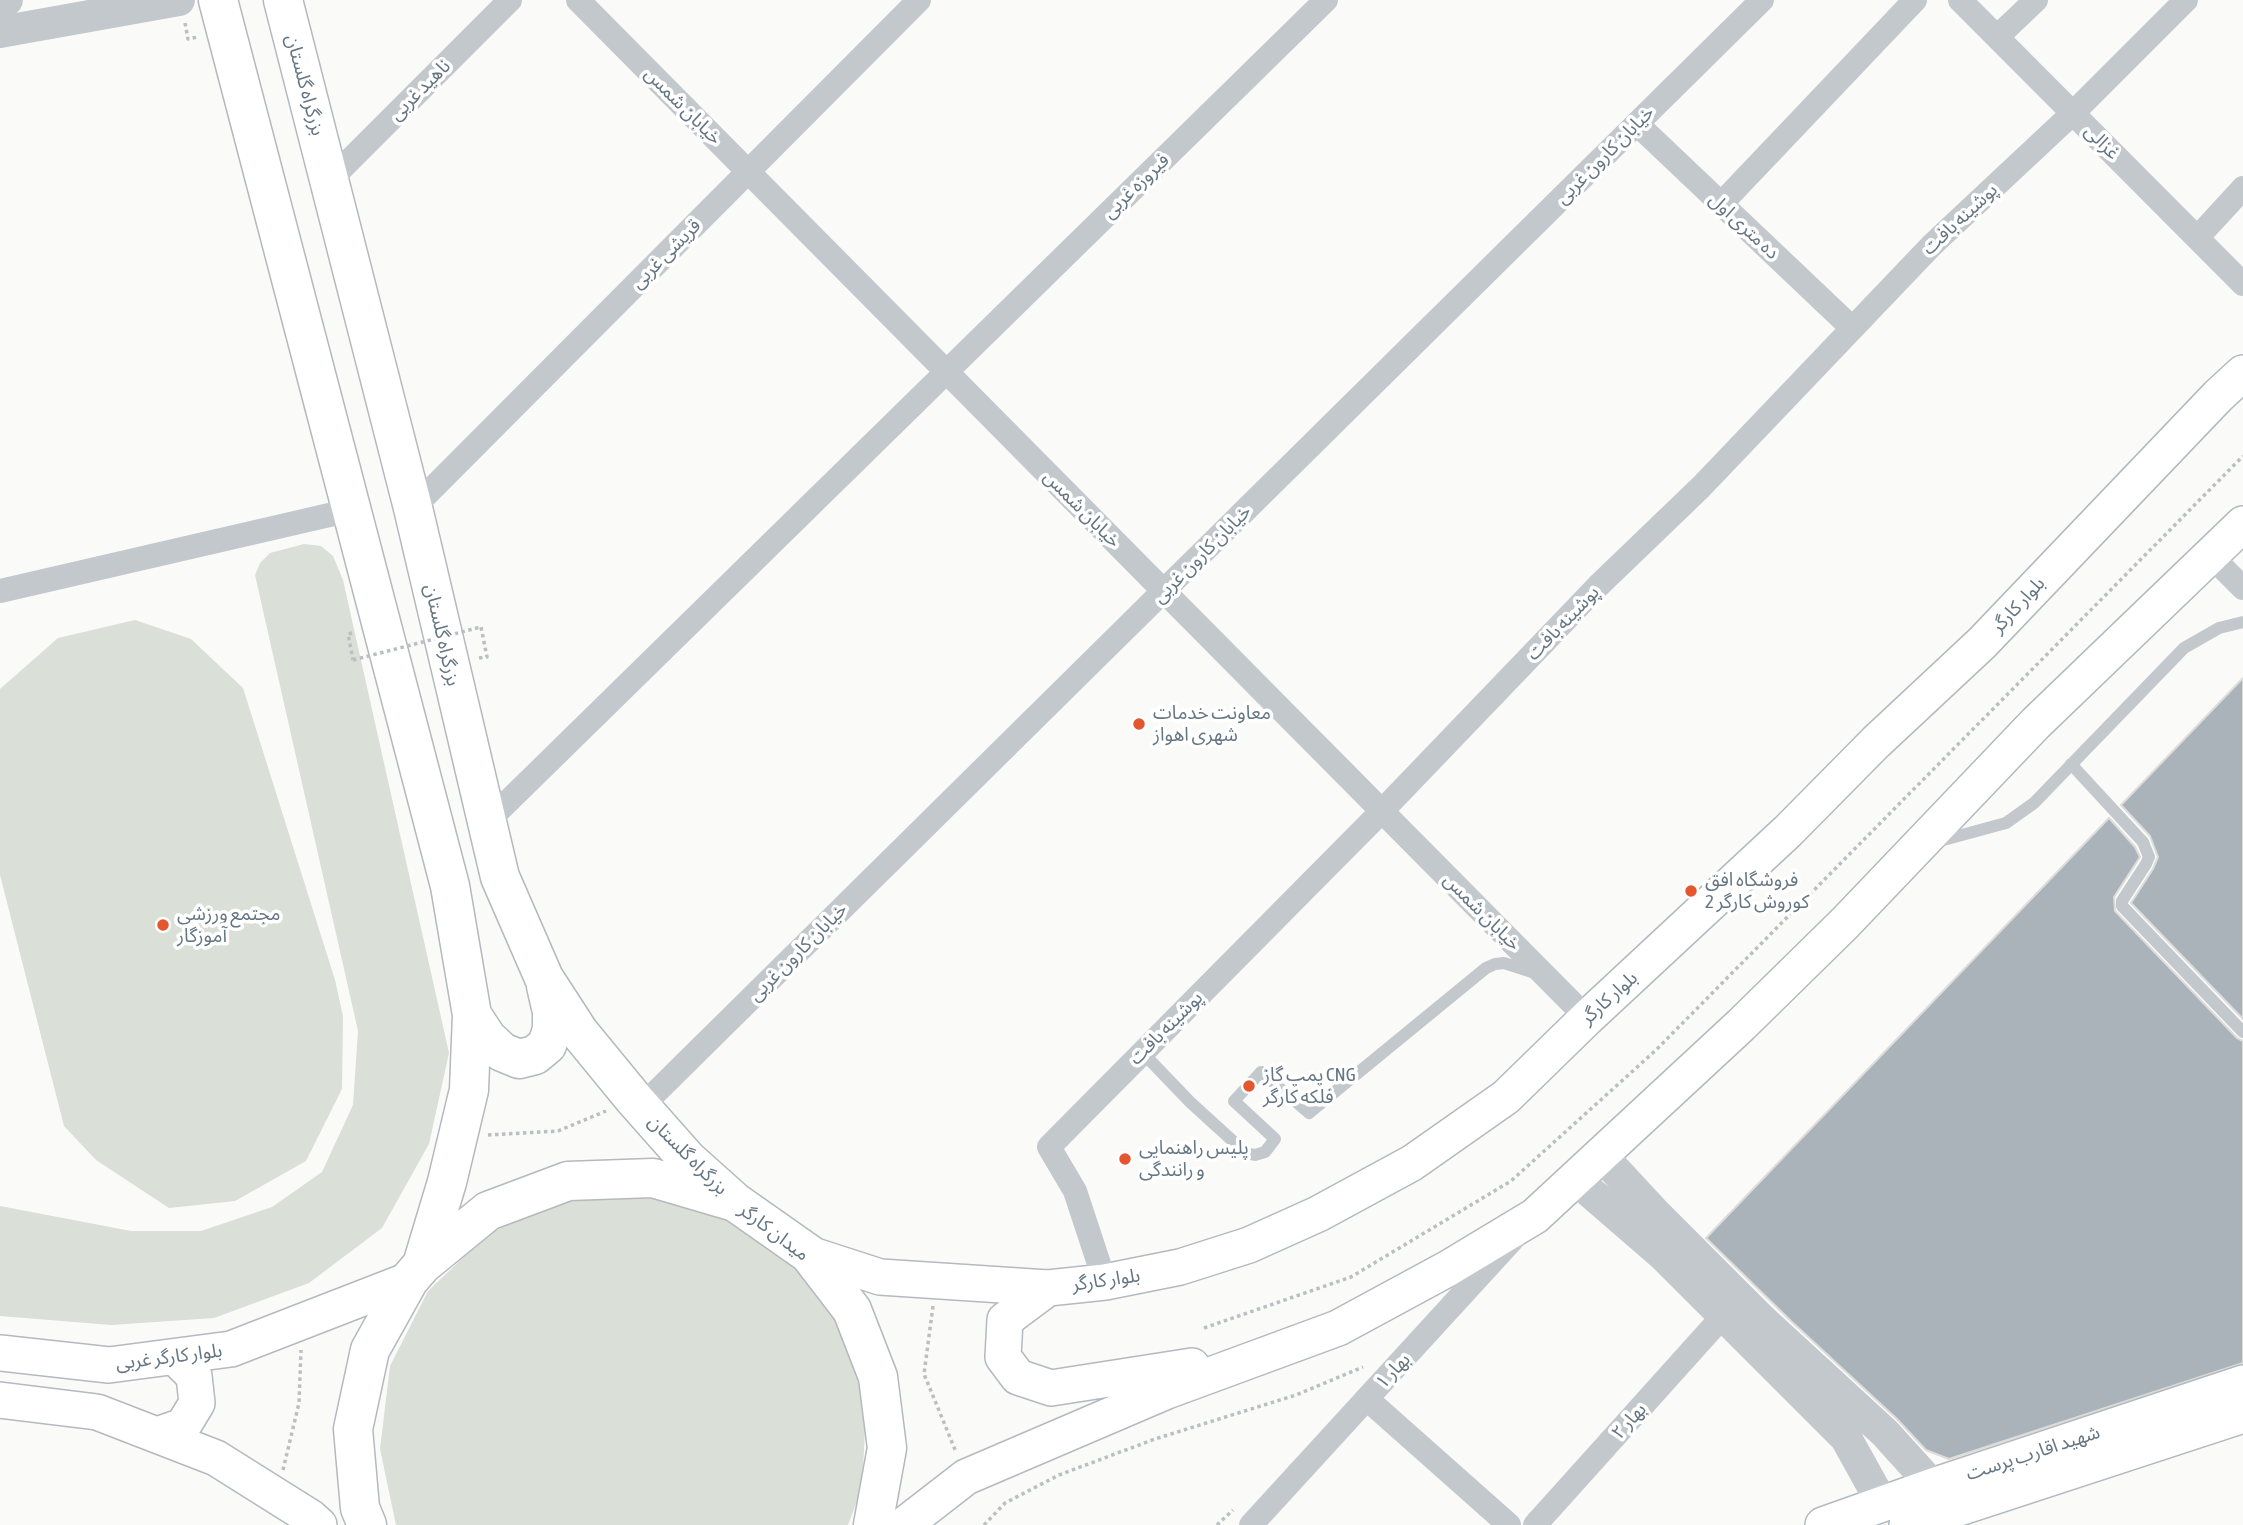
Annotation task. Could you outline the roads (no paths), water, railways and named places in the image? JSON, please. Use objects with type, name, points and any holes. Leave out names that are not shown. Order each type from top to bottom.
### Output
[{"type":"highway","points":[[218,0],[450,886],[472,1015],[469,1090],[458,1137],[415,1273]]},
{"type":"highway","name":"بزرگراه گلستان","points":[[283,0],[413,508],[500,877],[544,978],[579,1032],[688,1160],[735,1202]]},
{"type":"highway","points":[[472,1015],[502,1052],[519,1059],[535,1055],[547,1045],[552,1030],[552,1012],[544,978]]},
{"type":"highway","name":"میدان کارگر","points":[[367,1525],[360,1508],[353,1429],[370,1350],[415,1273],[488,1211],[568,1181],[653,1178],[735,1202],[809,1254],[852,1310],[878,1377],[887,1448],[873,1525]]},
{"type":"main road","name":"بلوار کارگر","points":[[809,1254],[880,1277],[1048,1287],[1105,1282],[1180,1267],[1249,1245],[1318,1214],[1412,1163],[1506,1097],[1788,831],[1876,742],[1982,643],[2243,373]]},
{"type":"main road","points":[[904,1525],[966,1477],[1167,1391],[1338,1328],[1447,1269],[1535,1216],[1741,1025],[1845,923],[2036,723],[2243,524]]},
{"type":"main road","name":"بلوار کارگر غربی","points":[[0,1353],[109,1365],[231,1349],[415,1273]]},
{"type":"main road","points":[[1048,1287],[1005,1320],[1003,1357],[1018,1377],[1051,1388],[1264,1354]]},
{"type":"main road","points":[[158,1435],[183,1426],[197,1403],[194,1376],[175,1357]]},
{"type":"main road","name":"شهید اقارب پرست","points":[[1894,1514],[1933,1486],[2243,1383]]},
{"type":"main road","points":[[0,1400],[97,1412],[158,1435],[216,1458],[319,1525]]},
{"type":"main road","name":"شهید اقارب پرست","points":[[1823,1525],[1894,1514],[2243,1415]]},
{"type":"street","points":[[0,1],[7,0]]},
{"type":"street","points":[[0,32],[179,0]]},
{"type":"street","name":"ناهید غربی","points":[[330,180],[510,0]]},
{"type":"street","name":"خیابان شمس","points":[[578,0],[1587,1018]]},
{"type":"street","name":"قریشی غربی","points":[[413,508],[919,0]]},
{"type":"street","name":"فیروزه غربی","points":[[486,823],[1326,0]]},
{"type":"street","name":"خیابان کارون غربی","points":[[637,1103],[1164,591],[1762,0]]},
{"type":"street","points":[[1721,204],[1916,0]]},
{"type":"street","name":"غزالی","points":[[1960,0],[2243,284]]},
{"type":"street","points":[[1997,37],[2036,0]]},
{"type":"street","name":"پوشینه بافت","points":[[1105,1282],[1075,1191],[1049,1147],[1382,811],[1598,586],[1701,487],[1932,245],[2073,113],[2186,0]]},
{"type":"street","name":"ده متری اول","points":[[1637,124],[1852,328]]},
{"type":"street","points":[[2197,238],[2243,188]]},
{"type":"street","points":[[0,591],[351,510]]},
{"type":"street","points":[[2210,555],[2243,588]]},
{"type":"street","points":[[1601,1155],[1653,1212],[1762,1320],[1885,1433],[1933,1486]]},
{"type":"street","points":[[1575,1179],[1664,1256],[1790,1379],[1846,1438],[1894,1514]]},
{"type":"street","name":"بهار ۱","points":[[1244,1516],[1367,1399],[1535,1216]]},
{"type":"street","name":"بهار ۲","points":[[1535,1525],[1723,1316]]},
{"type":"street","points":[[1367,1399],[1509,1525]]},
{"type":"lane","points":[[1919,847],[2006,823],[2034,803],[2184,648],[2219,628],[2243,622]]},
{"type":"lane","points":[[2071,764],[2143,842],[2149,856],[2122,901],[2122,906],[2243,1032]]},
{"type":"lane","points":[[1142,1052],[1246,1153],[1255,1155],[1265,1152],[1275,1139],[1234,1101],[1261,1072],[1309,1113],[1486,968],[1504,963],[1547,978]]},
{"type":"place","name":"معاونت خدمات شهری اهواز","points":[[1139,724]]},
{"type":"place","name":"فروشگاه افق کوروش کارگر 2","points":[[1691,891]]},
{"type":"place","name":"مجتمع ورزشی آموزگار","points":[[163,925]]},
{"type":"place","name":"پمپ گاز CNG فلکه کارگر","points":[[1249,1086]]},
{"type":"place","name":"پلیس راهنمایی و رانندگی","points":[[1125,1159]]}]
